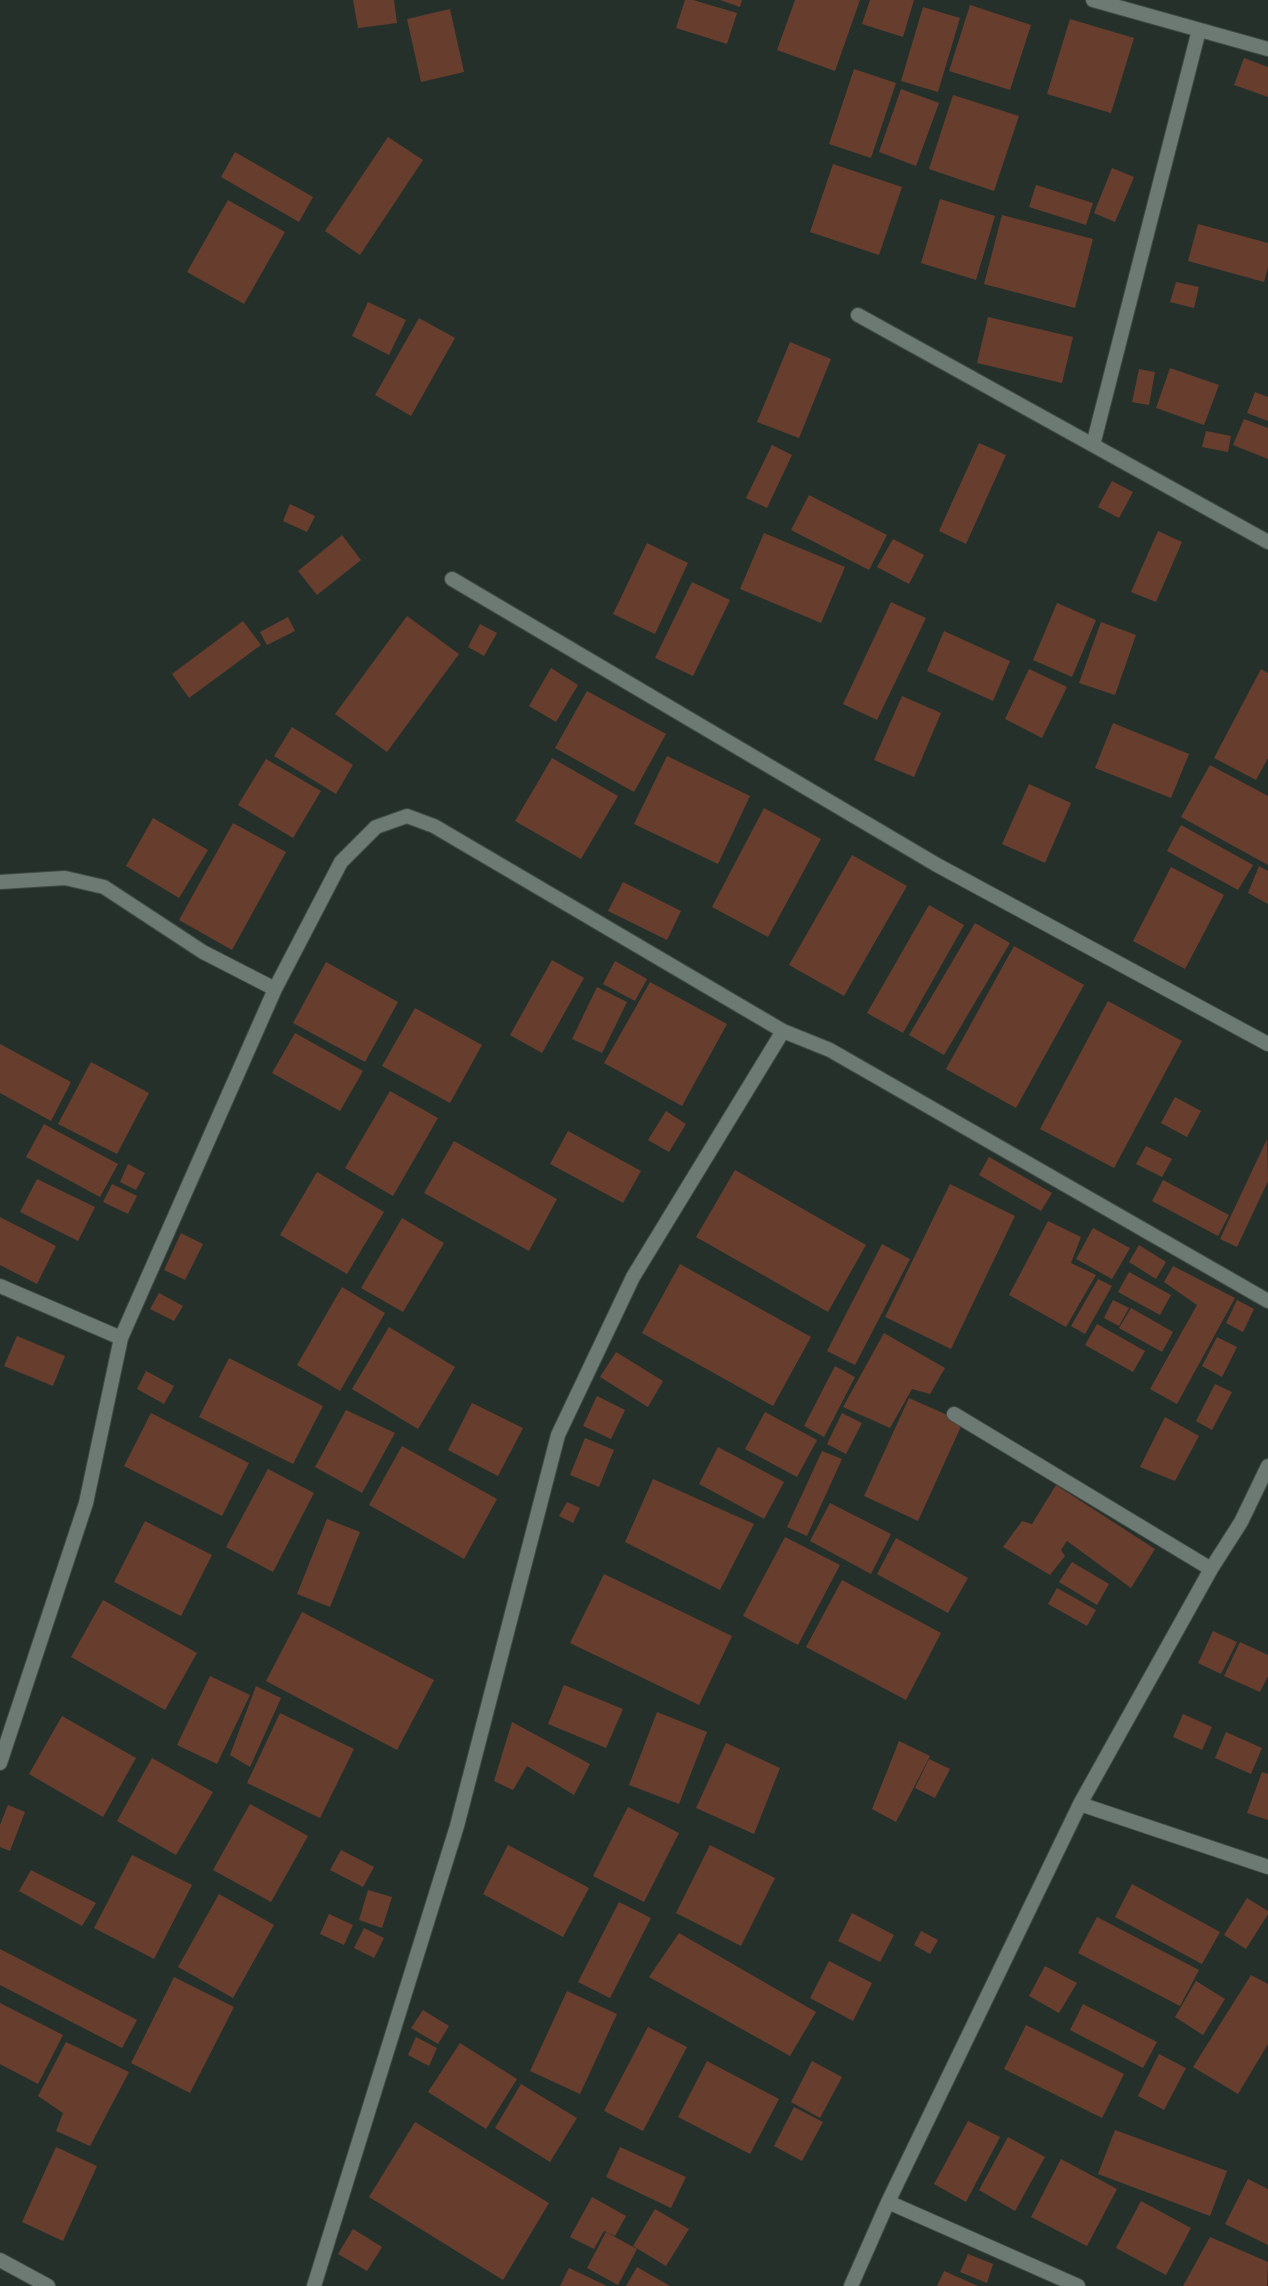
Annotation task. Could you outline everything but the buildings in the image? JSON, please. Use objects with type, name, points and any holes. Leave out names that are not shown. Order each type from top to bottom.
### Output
[{"type":"street","points":[[1093,0],[1268,50]]},
{"type":"street","points":[[1093,445],[1199,30]]},
{"type":"street","points":[[858,315],[1268,542]]},
{"type":"street","points":[[452,579],[936,865],[1268,1044]]},
{"type":"street","points":[[0,1762],[86,1503],[121,1338],[275,989],[341,862],[376,827],[407,816],[434,826],[784,1031],[830,1050],[1268,1301]]},
{"type":"street","points":[[0,882],[65,878],[104,887],[203,952],[275,989]]},
{"type":"street","points":[[314,2286],[457,1826],[558,1436],[633,1277],[784,1031]]},
{"type":"street","points":[[0,1286],[121,1338]]},
{"type":"street","points":[[954,1414],[1211,1569]]},
{"type":"street","points":[[851,2286],[888,2202],[1080,1804],[1211,1569],[1241,1522],[1268,1466]]},
{"type":"street","points":[[1080,1804],[1268,1867]]},
{"type":"street","points":[[888,2202],[1078,2286]]},
{"type":"street","points":[[0,2260],[48,2286]]}]
